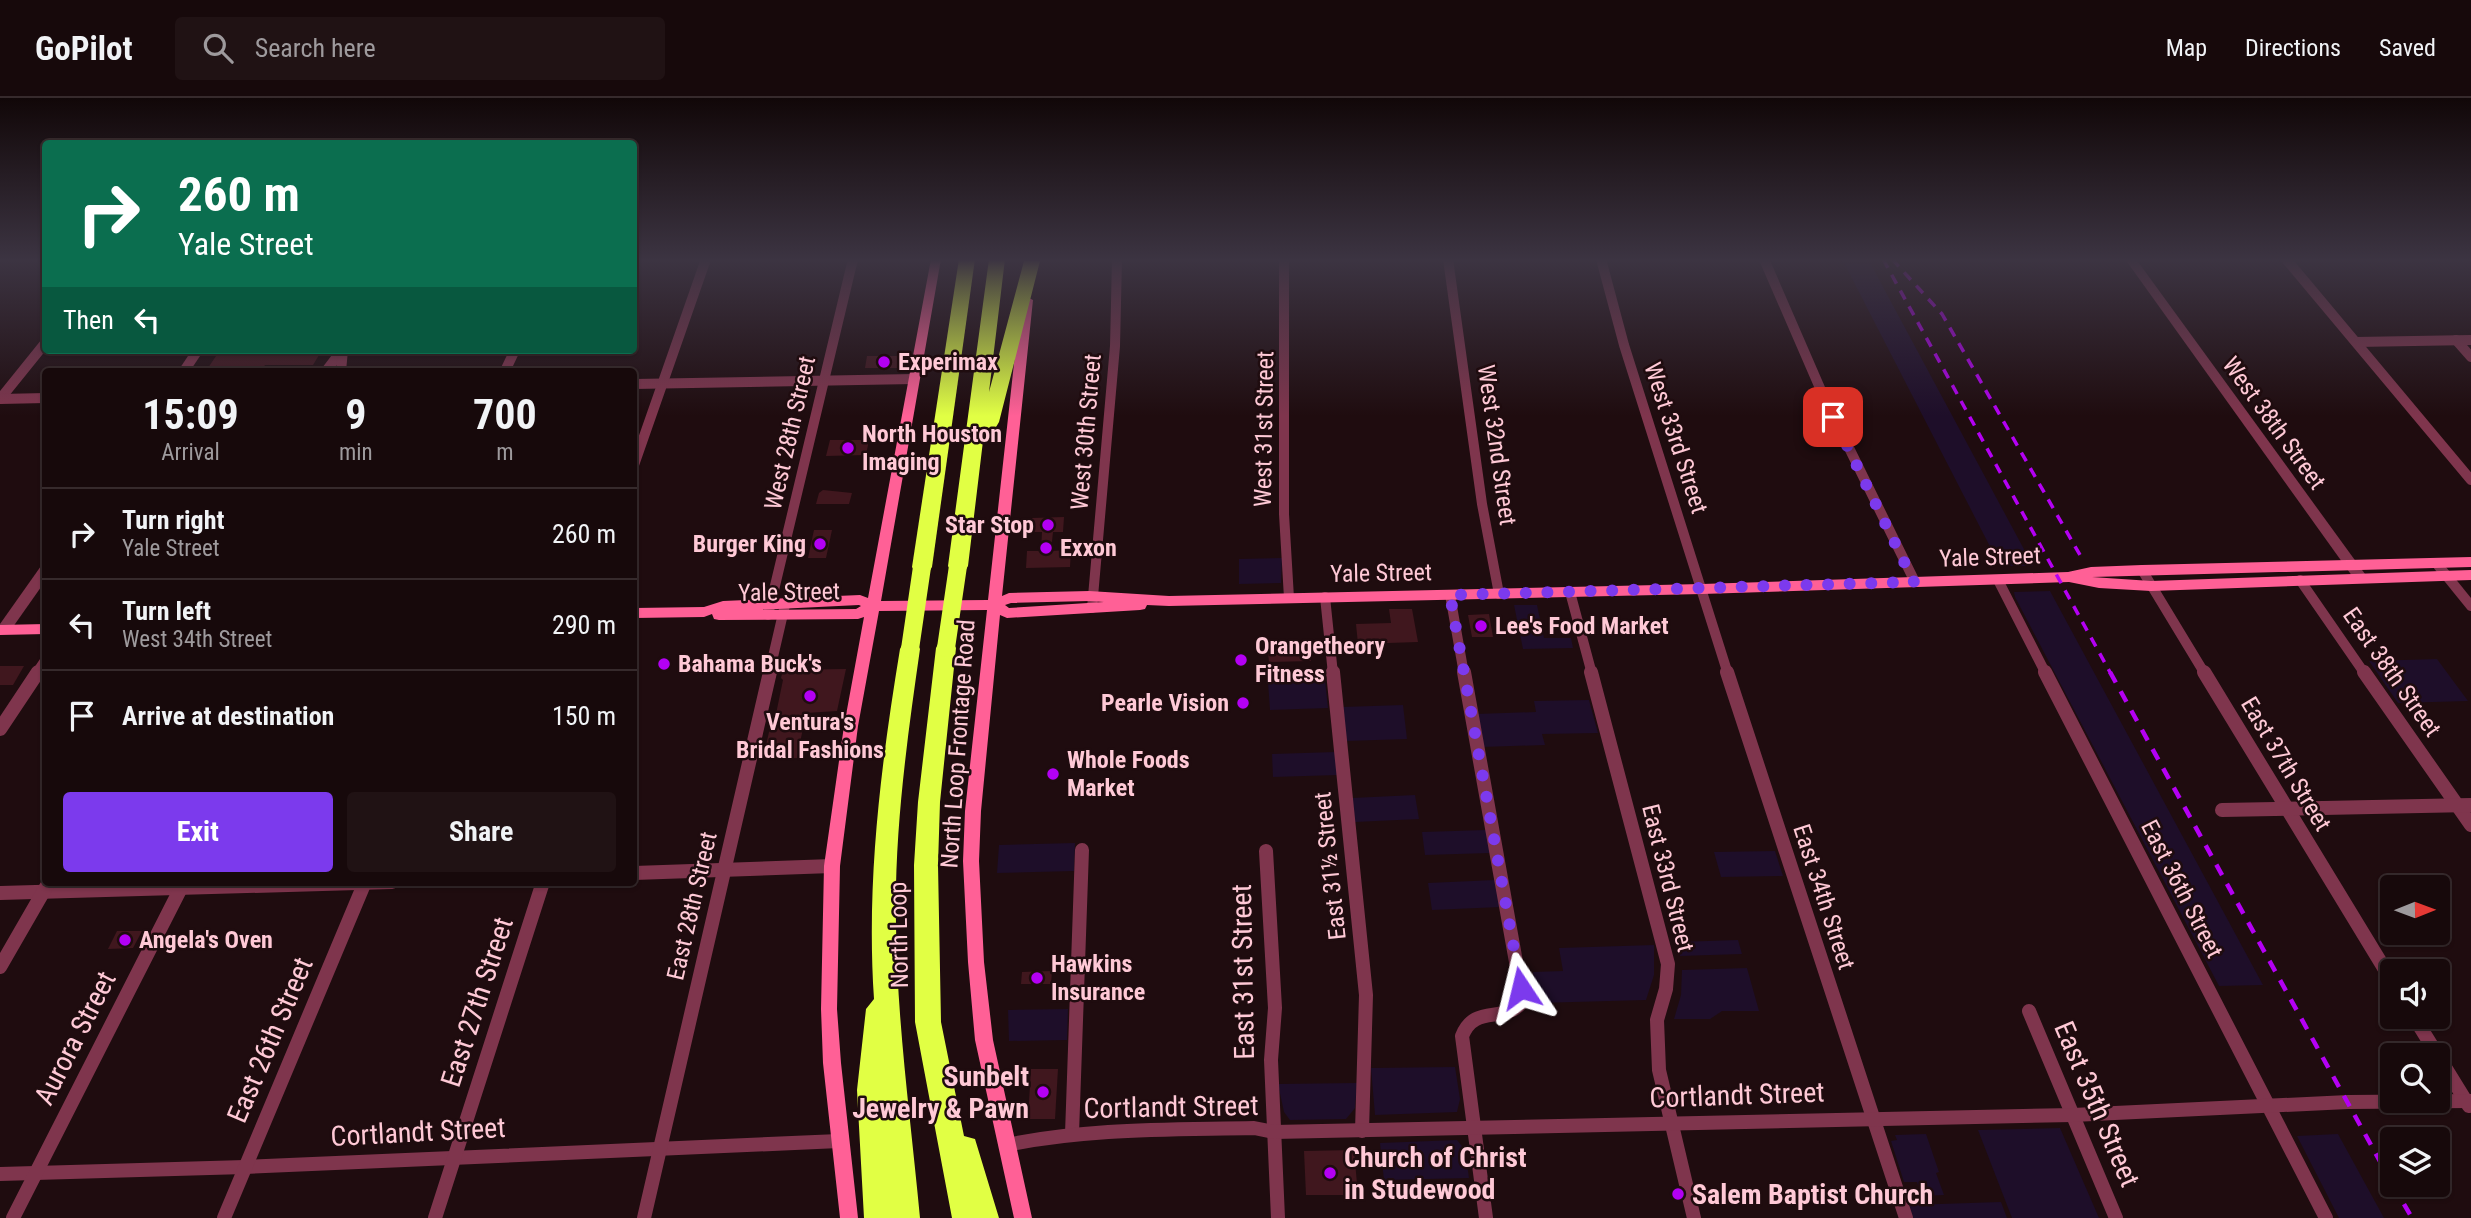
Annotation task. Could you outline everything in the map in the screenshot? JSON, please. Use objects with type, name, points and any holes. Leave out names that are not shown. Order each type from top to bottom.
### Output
[{"type":"highway","points":[[950,367],[952,311]]},
{"type":"highway","points":[[950,367],[959,311]]},
{"type":"highway","name":"North Loop","points":[[966,1218],[928,1023],[926,865],[929,802],[946,648],[991,311]]},
{"type":"highway","points":[[973,452],[990,422],[1019,311]]},
{"type":"highway","name":"North Loop","points":[[906,1218],[884,962],[886,836],[893,754],[950,367]]},
{"type":"highway","points":[[878,1218],[870,1090],[884,962]]},
{"type":"highway","points":[[928,1023],[985,1218]]},
{"type":"main road","points":[[849,1218],[839,1142],[829,1009],[832,866],[847,750],[926,311]]},
{"type":"main road","name":"North Loop Frontage Road","points":[[1023,1218],[984,1040],[976,962],[971,861],[973,811],[993,605],[1026,311]]},
{"type":"main road","name":"Yale Street","points":[[2068,578],[2091,572],[2203,567],[2471,562]]},
{"type":"main road","points":[[2203,567],[2212,584]]},
{"type":"main road","name":"Yale Street","points":[[637,613],[704,612],[721,616],[776,610],[858,614],[873,606],[993,605],[1007,613],[1093,602],[1133,606],[1157,601],[2068,578],[2151,586],[2471,575]]},
{"type":"main road","points":[[2,630],[42,629]]},
{"type":"street","points":[[637,456],[687,311]]},
{"type":"street","name":"West 28th Street","points":[[776,610],[840,311]]},
{"type":"street","name":"West 30th Street","points":[[1093,602],[1116,311]]},
{"type":"street","name":"West 31st Street","points":[[1285,311],[1283,467],[1289,598]]},
{"type":"street","name":"West 32nd Street","points":[[1455,311],[1482,504],[1499,594]]},
{"type":"street","name":"West 33rd Street","points":[[1615,311],[1702,589]]},
{"type":"street","points":[[1787,311],[1823,394],[1914,582]]},
{"type":"street","name":"West 38th Street","points":[[2168,311],[2360,577]]},
{"type":"street","points":[[2330,311],[2471,480]]},
{"type":"street","points":[[2456,340],[2471,357]]},
{"type":"street","points":[[2356,342],[2471,340]]},
{"type":"street","points":[[0,399],[42,347]]},
{"type":"street","points":[[328,368],[340,354]]},
{"type":"street","points":[[637,384],[914,379]]},
{"type":"street","points":[[0,399],[42,398]]},
{"type":"street","points":[[2437,564],[2471,606]]},
{"type":"street","name":"East 37th Street","points":[[2141,570],[2380,962]]},
{"type":"street","points":[[2,630],[42,575]]},
{"type":"street","name":"East 36th Street","points":[[1998,580],[2326,1218]]},
{"type":"street","name":"East 38th Street","points":[[2300,580],[2464,806],[2471,825]]},
{"type":"street","name":"East 34th Street","points":[[1702,589],[1906,1218]]},
{"type":"street","name":"East 33rd Street","points":[[1570,592],[1663,938],[1668,964],[1667,989],[1657,1020],[1660,1070],[1694,1218]]},
{"type":"street","points":[[1450,595],[1522,1002],[1515,1011],[1476,1017],[1465,1026],[1462,1036],[1486,1218]]},
{"type":"street","name":"East 31½ Street","points":[[1325,597],[1366,995],[1362,1131]]},
{"type":"street","name":"East 28th Street","points":[[644,1218],[723,870],[776,610]]},
{"type":"street","points":[[0,729],[42,665]]},
{"type":"street","points":[[2222,810],[2464,806]]},
{"type":"street","points":[[1072,1135],[1082,850]]},
{"type":"street","name":"East 31st Street","points":[[1266,851],[1275,1009],[1271,1060],[1278,1218]]},
{"type":"street","points":[[637,873],[832,866]]},
{"type":"street","points":[[0,893],[46,887],[114,886]]},
{"type":"street","name":"Aurora Street","points":[[13,1218],[182,886]]},
{"type":"street","name":"East 26th Street","points":[[224,1218],[364,886]]},
{"type":"street","name":"East 27th Street","points":[[435,1218],[542,886]]},
{"type":"street","points":[[0,967],[46,887]]},
{"type":"street","name":"East 35th Street","points":[[2029,1011],[2116,1218]]},
{"type":"street","points":[[2422,1029],[2469,1103]]},
{"type":"street","name":"Cortlandt Street","points":[[1007,1145],[1035,1138],[1072,1135],[1254,1128],[1274,1132],[1474,1129],[1874,1117],[2073,1115],[2269,1106],[2469,1103]]},
{"type":"street","name":"Cortlandt Street","points":[[0,1174],[245,1167],[839,1142]]},
{"type":"shaded area","points":[[1869,311],[1896,311],[2033,566],[2000,566]]},
{"type":"shaded area","points":[[1282,558],[1281,583],[1239,584],[1239,559]]},
{"type":"shaded area","points":[[2050,591],[2263,985],[2219,986],[2014,592]]},
{"type":"shaded area","points":[[1514,605],[1537,605],[1544,638],[1571,638],[1573,648],[1523,649]]},
{"type":"shaded area","points":[[2437,659],[2468,701],[2398,703],[2369,661]]},
{"type":"shaded area","points":[[1325,680],[1328,708],[1270,710],[1268,682]]},
{"type":"shaded area","points":[[1589,700],[1598,733],[1542,734],[1545,745],[1482,747],[1476,714],[1536,712],[1534,701]]},
{"type":"shaded area","points":[[1403,705],[1407,739],[1346,741],[1342,707]]},
{"type":"shaded area","points":[[1336,752],[1338,775],[1273,777],[1272,754]]},
{"type":"shaded area","points":[[1415,795],[1419,819],[1355,822],[1352,798]]},
{"type":"shaded area","points":[[1486,830],[1490,853],[1425,855],[1422,832]]},
{"type":"shaded area","points":[[1075,843],[1074,871],[997,873],[999,845]]},
{"type":"shaded area","points":[[1775,851],[1783,876],[1721,877],[1714,852]]},
{"type":"shaded area","points":[[1495,880],[1501,907],[1432,910],[1428,883]]},
{"type":"shaded area","points":[[1738,940],[1742,954],[1680,956],[1677,942]]},
{"type":"shaded area","points":[[1654,945],[1654,975],[1646,1000],[1537,1003],[1533,972],[1563,971],[1559,948]]},
{"type":"shaded area","points":[[1747,968],[1759,1011],[1722,1011],[1710,1019],[1674,1019],[1681,995],[1682,970]]},
{"type":"shaded area","points":[[1068,1009],[1067,1040],[1009,1041],[1008,1010]]},
{"type":"shaded area","points":[[1455,1067],[1460,1099],[1457,1112],[1375,1115],[1371,1068]]},
{"type":"shaded area","points":[[1357,1083],[1355,1108],[1346,1119],[1290,1120],[1284,1112],[1278,1084]]},
{"type":"shaded area","points":[[2060,1128],[2099,1218],[2012,1218],[1978,1130]]},
{"type":"shaded area","points":[[1926,1134],[1944,1195],[1922,1196],[1917,1182],[1904,1182],[1891,1141],[1897,1140],[1895,1135]]},
{"type":"shaded area","points":[[2338,1134],[2384,1218],[2339,1218],[2297,1136]]},
{"type":"shaded area","points":[[1457,1140],[1465,1150],[1469,1178],[1384,1180],[1380,1143]]},
{"type":"shaded area","points":[[2001,1202],[2007,1218],[1913,1218],[1909,1205]]},
{"type":"building","points":[[217,354],[320,354],[313,365],[208,368]]},
{"type":"building","name":"Experimax","points":[[867,356],[903,356],[900,368],[865,368]]},
{"type":"building","name":"North Houston Imaging","points":[[830,440],[869,440],[866,455],[826,456]]},
{"type":"building","points":[[823,490],[852,493],[849,504],[816,504],[819,493]]},
{"type":"building","name":"Exxon","points":[[1064,517],[1063,532],[1053,532],[1051,551],[1071,550],[1070,567],[1026,568],[1027,551],[1041,551],[1042,532],[1031,532],[1032,518]]},
{"type":"building","name":"Burger King","points":[[814,530],[832,530],[826,558],[808,558]]},
{"type":"building","points":[[1389,609],[1412,609],[1418,642],[1358,644],[1356,624],[1391,623]]},
{"type":"building","name":"Lee's Food Market","points":[[1489,614],[1493,637],[1472,637],[1468,615]]},
{"type":"building","points":[[1309,641],[1311,661],[1269,662],[1267,642]]},
{"type":"building","points":[[0,666],[24,666],[13,685],[0,685]]},
{"type":"building","name":"Ventura's Bridal Fashions","points":[[846,669],[837,711],[806,713],[797,758],[763,759],[773,714],[776,714],[783,670]]},
{"type":"building","name":"Angela's Oven","points":[[117,931],[142,931],[133,948],[108,949]]},
{"type":"building","name":"Hawkins Insurance","points":[[1052,971],[1051,984],[1021,984],[1022,972]]},
{"type":"building","name":"Sunbelt Jewelry & Pawn","points":[[1031,1069],[1058,1069],[1055,1119],[1028,1119]]},
{"type":"building","name":"Church of Christ in Studewood","points":[[1354,1150],[1358,1195],[1306,1195],[1304,1151]]},
{"type":"railway","points":[[1912,311],[2111,674]]},
{"type":"railway","points":[[1940,311],[2080,555]]},
{"type":"railway","points":[[2110,672],[2380,1161]]},
{"type":"railway","points":[[2400,1197],[2412,1218]]},
{"type":"place","name":"Experimax","points":[[884,362]]},
{"type":"place","name":"North Houston Imaging","points":[[848,448]]},
{"type":"place","name":"Star Stop","points":[[1048,525]]},
{"type":"place","name":"Burger King","points":[[820,544]]},
{"type":"place","name":"Exxon","points":[[1046,548]]},
{"type":"place","name":"Lee's Food Market","points":[[1481,626]]},
{"type":"place","name":"Orangetheory Fitness","points":[[1241,660]]},
{"type":"place","name":"Bahama Buck's","points":[[664,664]]},
{"type":"place","name":"Ventura's Bridal Fashions","points":[[810,696]]},
{"type":"place","name":"Pearle Vision","points":[[1243,703]]},
{"type":"place","name":"Whole Foods Market","points":[[1053,774]]},
{"type":"place","name":"Angela's Oven","points":[[125,940]]},
{"type":"place","name":"Hawkins Insurance","points":[[1037,978]]},
{"type":"place","name":"Sunbelt Jewelry & Pawn","points":[[1043,1092]]},
{"type":"place","name":"Church of Christ in Studewood","points":[[1330,1173]]},
{"type":"place","name":"Salem Baptist Church","points":[[1678,1194]]},
{"type":"route","points":[[1521,988],[1450,595],[1914,582],[1833,417]]}]
